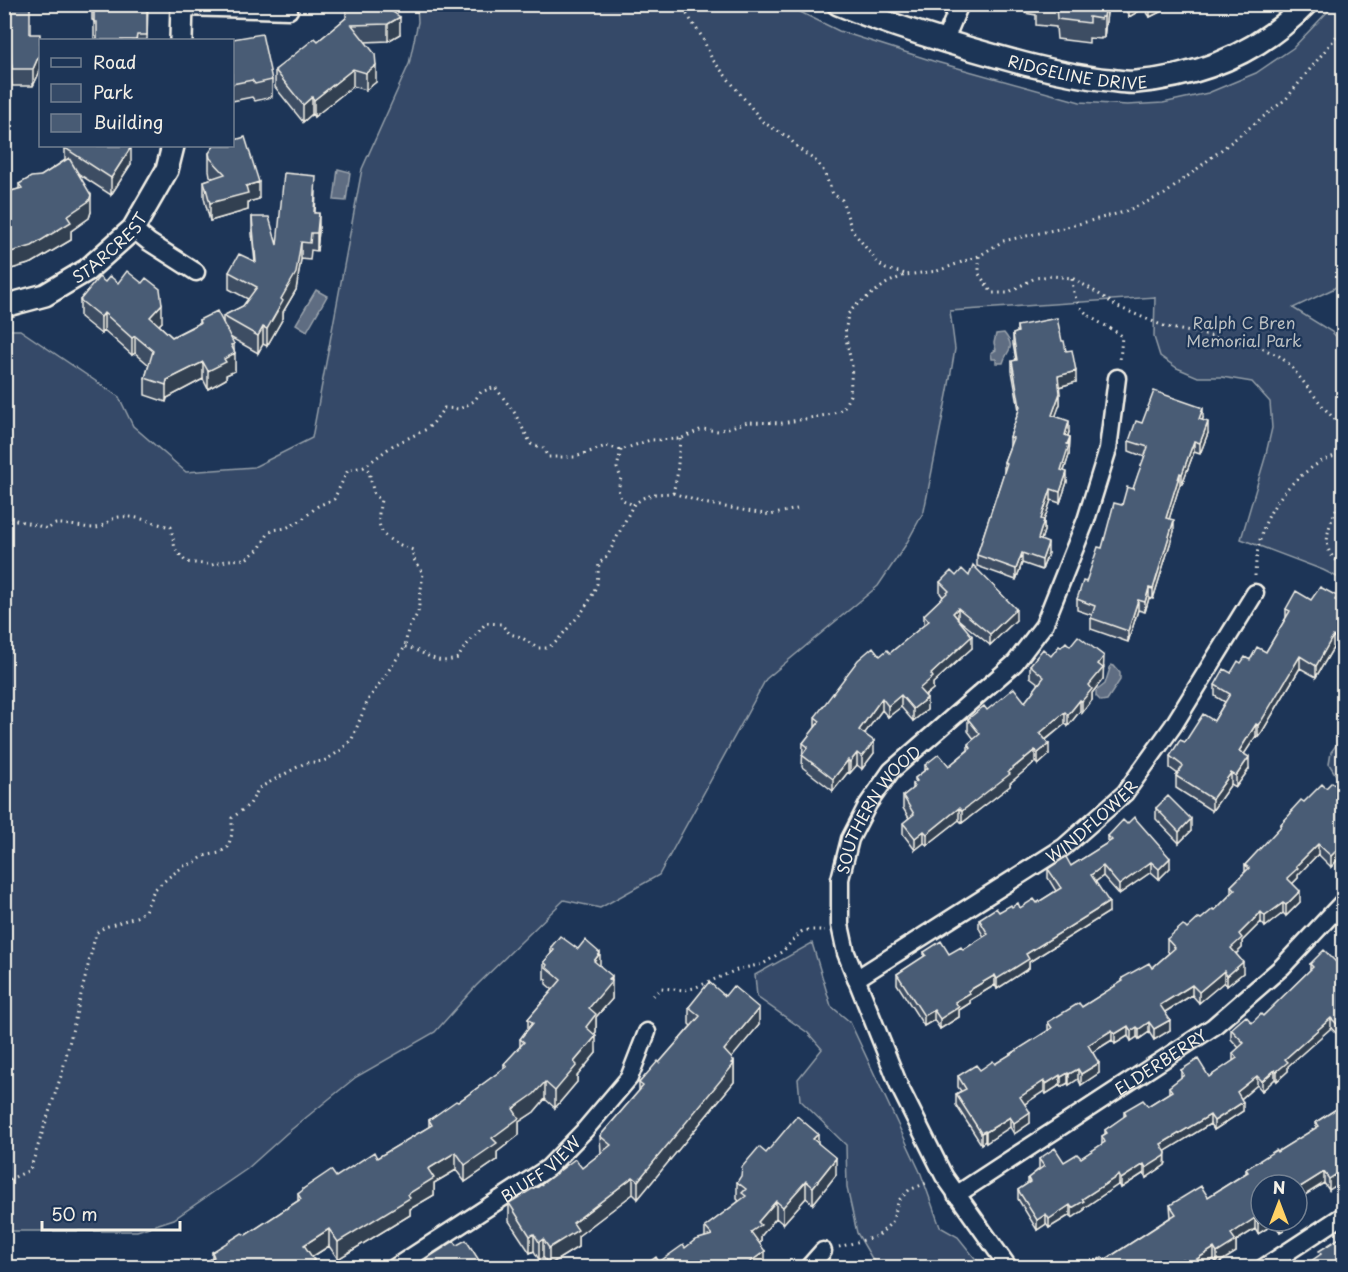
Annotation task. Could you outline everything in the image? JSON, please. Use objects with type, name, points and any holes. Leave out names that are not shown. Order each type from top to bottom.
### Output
[{"type":"street","name":"RIDGELINE DRIVE","points":[[838,4],[887,24],[944,42],[1070,76],[1134,83],[1186,74],[1234,58],[1287,24],[1306,4]]},
{"type":"street","points":[[944,42],[960,4]]},
{"type":"street","points":[[181,39],[182,6],[289,10]]},
{"type":"street","name":"STARCREST","points":[[4,306],[45,295],[87,270],[133,229],[167,170],[173,147]]},
{"type":"street","points":[[133,229],[196,272]]},
{"type":"street","name":"SOUTHERN WOOD","points":[[1008,1268],[944,1176],[900,1088],[846,953],[840,925],[840,879],[850,839],[868,804],[891,771],[1015,663],[1044,625],[1086,519],[1108,449],[1117,378]]},
{"type":"street","name":"WINDFLOWER","points":[[855,979],[1064,847],[1125,793],[1173,726],[1255,593]]},
{"type":"street","name":"ELDERBERRY","points":[[956,1195],[1213,1027],[1282,967],[1344,901]]},
{"type":"street","name":"BLUFF VIEW","points":[[394,1268],[548,1168],[584,1131],[629,1078],[647,1032]]},
{"type":"street","points":[[1263,1268],[1344,1215]]},
{"type":"street","points":[[808,1268],[823,1251]]},
{"type":"path","points":[[680,4],[702,37],[712,59],[763,122],[789,138],[817,162],[833,194],[842,200],[852,230],[878,263],[886,269],[907,275]]},
{"type":"path","points":[[4,522],[13,519],[24,523],[30,522],[47,529],[56,524],[94,528],[120,517],[144,519],[171,527],[176,549],[186,562],[212,565],[229,560],[246,559],[259,549],[273,530],[286,528],[300,521],[318,506],[334,499],[348,470],[364,467],[392,446],[427,429],[444,408],[460,409],[474,401],[481,392],[495,387],[514,412],[531,444],[543,448],[548,457],[575,457],[606,446],[621,450],[650,440],[680,439],[702,429],[718,431],[748,422],[783,423],[832,414],[843,409],[850,395],[852,366],[845,334],[848,314],[855,306],[887,283],[907,275],[937,271],[979,256],[1003,241],[1124,213],[1165,194],[1286,99],[1344,27]]},
{"type":"path","points":[[979,256],[979,274],[992,293],[1007,293],[1035,278],[1052,276],[1072,278],[1118,307],[1166,327],[1254,345],[1278,356],[1289,364],[1344,429]]},
{"type":"path","points":[[1072,278],[1073,295],[1077,305],[1094,319],[1122,336],[1117,378]]},
{"type":"path","points":[[673,493],[680,439]]},
{"type":"path","points":[[621,450],[617,468],[621,478],[618,489],[621,499],[633,505]]},
{"type":"path","points":[[1255,593],[1256,561],[1260,538],[1270,512],[1291,483],[1324,460],[1344,453]]},
{"type":"path","points":[[4,1182],[30,1170],[62,1073],[96,933],[105,927],[136,917],[145,911],[154,890],[169,877],[184,866],[204,856],[219,853],[228,847],[232,834],[232,818],[250,804],[259,788],[305,763],[324,761],[340,751],[352,739],[368,700],[405,647],[408,629],[418,613],[423,573],[413,558],[413,550],[388,541],[382,533],[378,513],[381,500],[374,495],[369,471],[364,467]]},
{"type":"path","points":[[405,647],[418,649],[430,659],[448,662],[458,658],[486,623],[501,624],[510,634],[521,637],[537,648],[547,648],[582,612],[591,598],[597,584],[599,563],[607,557],[633,505],[643,498],[655,494],[673,493],[703,503],[770,515],[797,509]]},
{"type":"path","points":[[1344,494],[1326,537],[1328,552],[1344,564]]},
{"type":"path","points":[[653,996],[661,988],[685,990],[694,988],[739,969],[763,964],[783,951],[801,932],[825,930]]},
{"type":"path","points":[[823,1251],[878,1236],[892,1222],[899,1200],[909,1190],[944,1176]]},
{"type":"green space","name":"Ralph C Bren Memorial Park","points":[[417,5],[786,5],[839,31],[933,61],[1080,102],[1127,105],[1163,103],[1208,93],[1256,73],[1293,48],[1334,5],[1343,5],[1343,281],[1333,289],[1293,308],[1332,332],[1343,344],[1343,580],[1323,570],[1241,539],[1272,428],[1270,402],[1252,382],[1222,377],[1198,377],[1177,368],[1160,356],[1154,337],[1155,297],[950,311],[955,349],[924,511],[905,546],[878,586],[766,679],[659,875],[600,908],[564,900],[476,986],[435,1032],[356,1077],[247,1169],[174,1219],[137,1231],[5,1231],[4,330],[20,330],[119,397],[133,426],[186,472],[254,467],[312,438],[362,169],[409,64],[418,22]]},
{"type":"green space","points":[[1343,736],[1343,783],[1329,764],[1331,752]]},
{"type":"green space","points":[[812,943],[831,1006],[850,1022],[921,1174],[940,1227],[958,1237],[982,1267],[877,1267],[857,1233],[847,1188],[846,1145],[800,1100],[798,1079],[822,1049],[808,1033],[757,997],[755,975]]},
{"type":"shaded area","points":[[338,169],[350,172],[346,201],[334,200]]},
{"type":"shaded area","points":[[316,290],[327,296],[307,331],[296,324]]},
{"type":"shaded area","points":[[1004,333],[1010,342],[1010,349],[1003,363],[996,363],[991,353],[996,350],[994,343],[996,334]]},
{"type":"shaded area","points":[[1111,665],[1120,673],[1120,680],[1107,700],[1101,701],[1096,696],[1096,691],[1105,684]]},
{"type":"building","points":[[4,4],[30,4],[30,34],[40,34],[39,55],[33,69],[12,69],[10,48],[4,48]]},
{"type":"building","points":[[94,4],[147,4],[147,35],[137,35],[136,39],[97,39],[97,22],[94,22]]},
{"type":"building","points":[[346,4],[393,4],[393,12],[400,17],[388,24],[352,25],[375,54],[376,65],[366,73],[353,69],[314,100],[312,97],[303,105],[275,70],[315,38],[318,41],[346,18]]},
{"type":"building","points":[[1041,4],[1106,4],[1104,17],[1101,19],[1089,17],[1089,23],[1057,19],[1056,6]]},
{"type":"building","points":[[262,34],[272,80],[255,84],[252,80],[234,84],[233,39]]},
{"type":"building","points":[[234,136],[235,140],[245,137],[259,182],[246,186],[248,193],[210,203],[204,181],[225,174],[210,158],[209,153],[213,147],[234,147]]},
{"type":"building","points":[[66,147],[131,147],[111,178]]},
{"type":"building","points":[[69,158],[91,195],[89,201],[67,216],[71,222],[32,246],[4,254],[4,193],[22,188],[19,184],[31,177],[41,176]]},
{"type":"building","points":[[284,173],[316,176],[314,213],[319,213],[317,233],[311,233],[310,243],[301,242],[296,273],[267,329],[263,327],[258,336],[223,316],[243,306],[257,287],[229,272],[239,254],[256,262],[252,217],[269,217],[277,245]]},
{"type":"building","points":[[127,271],[142,283],[146,278],[160,289],[162,304],[150,317],[172,337],[200,323],[199,320],[217,311],[234,344],[231,345],[235,353],[224,359],[226,362],[208,371],[203,362],[167,380],[166,385],[145,378],[153,351],[135,336],[132,338],[104,313],[101,317],[80,300],[99,277],[105,282],[110,276],[118,283]]},
{"type":"building","points":[[1344,280],[1344,294],[1337,284]]},
{"type":"building","points":[[1057,318],[1066,351],[1072,350],[1076,371],[1058,376],[1060,393],[1052,415],[1069,421],[1065,435],[1070,437],[1067,444],[1069,445],[1061,470],[1067,472],[1060,492],[1051,489],[1041,519],[1044,520],[1038,539],[1048,543],[1042,560],[1022,553],[1016,569],[977,555],[1007,463],[1004,462],[1013,438],[1010,437],[1020,407],[1012,361],[1017,360],[1013,334],[1018,332],[1017,326]]},
{"type":"building","points":[[1154,391],[1203,408],[1199,419],[1208,422],[1200,443],[1194,441],[1182,474],[1180,473],[1166,518],[1174,520],[1153,589],[1149,588],[1145,602],[1138,600],[1128,631],[1091,618],[1095,606],[1077,599],[1083,581],[1086,582],[1098,547],[1102,548],[1114,503],[1122,505],[1127,487],[1133,489],[1148,447],[1129,441],[1136,421],[1142,423]]},
{"type":"building","points":[[973,565],[1016,609],[990,634],[958,608],[953,613],[972,636],[931,674],[933,677],[919,689],[927,698],[913,709],[901,695],[888,706],[882,698],[859,730],[874,741],[862,757],[857,753],[850,762],[848,760],[833,779],[802,755],[808,747],[803,743],[820,721],[815,717],[858,660],[873,647],[880,656],[887,650],[890,653],[929,621],[924,615],[949,591],[940,582],[951,571],[956,576],[962,569],[969,576]]},
{"type":"building","points":[[1320,587],[1337,596],[1335,600],[1344,605],[1344,630],[1338,639],[1333,636],[1316,666],[1300,656],[1262,720],[1258,725],[1256,724],[1239,751],[1249,757],[1236,776],[1231,773],[1212,799],[1176,776],[1183,766],[1170,756],[1180,740],[1185,742],[1203,714],[1214,721],[1230,694],[1215,685],[1224,669],[1231,673],[1238,661],[1241,663],[1245,657],[1250,660],[1257,647],[1266,652],[1290,611],[1286,609],[1296,591],[1311,600]]},
{"type":"building","points":[[1078,636],[1104,656],[1098,664],[1103,668],[1089,685],[1092,689],[1082,701],[1080,700],[1068,715],[1065,712],[1040,733],[1049,744],[1038,753],[1035,750],[1008,772],[1010,774],[962,811],[959,808],[927,834],[924,831],[915,838],[903,823],[914,814],[903,796],[914,787],[912,784],[917,781],[915,778],[928,768],[925,765],[939,754],[949,766],[971,748],[968,744],[980,734],[968,719],[984,706],[987,710],[1014,688],[1025,702],[1044,677],[1030,665],[1043,649],[1051,656],[1059,646],[1061,647],[1066,642],[1070,646]]},
{"type":"building","points":[[1332,782],[1344,793],[1344,831],[1338,836],[1344,843],[1331,856],[1318,844],[1296,866],[1298,868],[1287,878],[1300,891],[1286,905],[1283,903],[1265,916],[1261,912],[1239,934],[1242,938],[1231,948],[1243,962],[1227,976],[1224,971],[1199,992],[1192,985],[1160,1005],[1170,1020],[1154,1029],[1149,1022],[1131,1031],[1128,1026],[1115,1034],[1112,1030],[1088,1045],[1099,1063],[1081,1074],[1078,1069],[1061,1077],[1060,1075],[1046,1084],[1044,1081],[1020,1097],[1030,1112],[1014,1123],[1010,1117],[981,1133],[956,1094],[966,1089],[958,1076],[976,1065],[980,1070],[993,1061],[995,1064],[1052,1028],[1048,1022],[1079,1003],[1082,1007],[1123,981],[1122,978],[1149,963],[1152,968],[1175,948],[1167,939],[1183,925],[1187,929],[1199,918],[1215,910],[1235,890],[1231,886],[1249,868],[1245,865],[1282,825],[1301,800],[1304,802],[1322,784],[1326,788]]},
{"type":"building","points":[[1168,796],[1191,819],[1179,832],[1156,808]]},
{"type":"building","points":[[1134,817],[1170,858],[1159,869],[1151,862],[1119,885],[1103,866],[1091,875],[1109,902],[1026,954],[1029,959],[997,979],[995,975],[968,991],[970,993],[955,1002],[959,1007],[940,1019],[934,1010],[924,1016],[897,974],[926,955],[924,952],[941,941],[949,954],[961,947],[963,950],[988,934],[979,919],[996,908],[999,912],[1018,903],[1020,908],[1034,899],[1037,903],[1061,888],[1048,869],[1066,857],[1071,866],[1112,840],[1108,836],[1123,820],[1127,824]]},
{"type":"building","points":[[560,936],[578,949],[585,940],[600,953],[594,961],[612,976],[609,979],[612,981],[589,1008],[596,1014],[586,1027],[596,1036],[574,1062],[577,1065],[555,1091],[545,1082],[534,1094],[513,1109],[519,1118],[492,1138],[497,1143],[465,1165],[456,1152],[428,1169],[434,1178],[408,1194],[410,1198],[338,1242],[329,1229],[304,1245],[314,1260],[302,1268],[197,1268],[214,1257],[212,1252],[242,1233],[246,1235],[301,1199],[298,1194],[303,1189],[331,1170],[336,1177],[374,1152],[377,1158],[432,1125],[429,1120],[507,1066],[504,1064],[524,1042],[520,1039],[533,1023],[528,1019],[561,980],[546,967],[544,962],[554,950],[551,947]]},
{"type":"building","points":[[1324,950],[1336,962],[1344,955],[1344,1024],[1340,1027],[1331,1018],[1285,1059],[1288,1062],[1277,1071],[1275,1070],[1262,1081],[1257,1076],[1237,1092],[1243,1102],[1214,1121],[1210,1115],[1161,1144],[1166,1153],[1165,1156],[1146,1168],[1144,1164],[1121,1179],[1119,1175],[1072,1208],[1070,1205],[1049,1219],[1046,1214],[1037,1220],[1018,1190],[1030,1182],[1028,1178],[1044,1166],[1039,1159],[1055,1148],[1064,1162],[1077,1154],[1081,1158],[1105,1142],[1102,1136],[1107,1133],[1105,1130],[1126,1115],[1124,1111],[1143,1100],[1148,1106],[1172,1091],[1169,1087],[1184,1075],[1181,1070],[1198,1059],[1209,1077],[1237,1058],[1233,1053],[1244,1043],[1231,1029],[1246,1016],[1252,1023],[1261,1014],[1263,1016],[1313,967],[1310,964]]},
{"type":"building","points":[[709,982],[725,996],[733,986],[759,1008],[724,1050],[734,1064],[638,1181],[633,1177],[573,1223],[578,1230],[549,1248],[543,1239],[539,1242],[534,1234],[530,1236],[509,1203],[538,1187],[575,1159],[582,1168],[611,1145],[600,1136],[643,1086],[639,1083],[700,1016],[689,1007]]},
{"type":"building","points":[[1344,1104],[1344,1169],[1329,1179],[1324,1172],[1309,1181],[1309,1173],[1249,1173],[1249,1222],[1231,1234],[1236,1241],[1217,1253],[1214,1248],[1186,1266],[1182,1259],[1167,1268],[1086,1268],[1102,1257],[1105,1260],[1176,1214],[1170,1205],[1201,1186],[1208,1197],[1248,1172],[1246,1169],[1319,1126],[1316,1122]]},
{"type":"building","points":[[797,1116],[818,1134],[813,1139],[836,1158],[813,1187],[806,1181],[783,1207],[776,1201],[758,1222],[761,1225],[751,1232],[765,1251],[742,1268],[641,1268],[656,1257],[659,1262],[683,1245],[685,1248],[695,1240],[712,1235],[705,1227],[746,1196],[742,1193],[746,1189],[737,1182],[741,1176],[742,1167],[759,1147],[766,1153]]},
{"type":"building","points":[[1344,1235],[1344,1268],[1301,1268],[1321,1254],[1319,1251]]},
{"type":"building","points":[[466,1240],[484,1268],[424,1268],[430,1264],[426,1259],[454,1241],[457,1245]]}]
